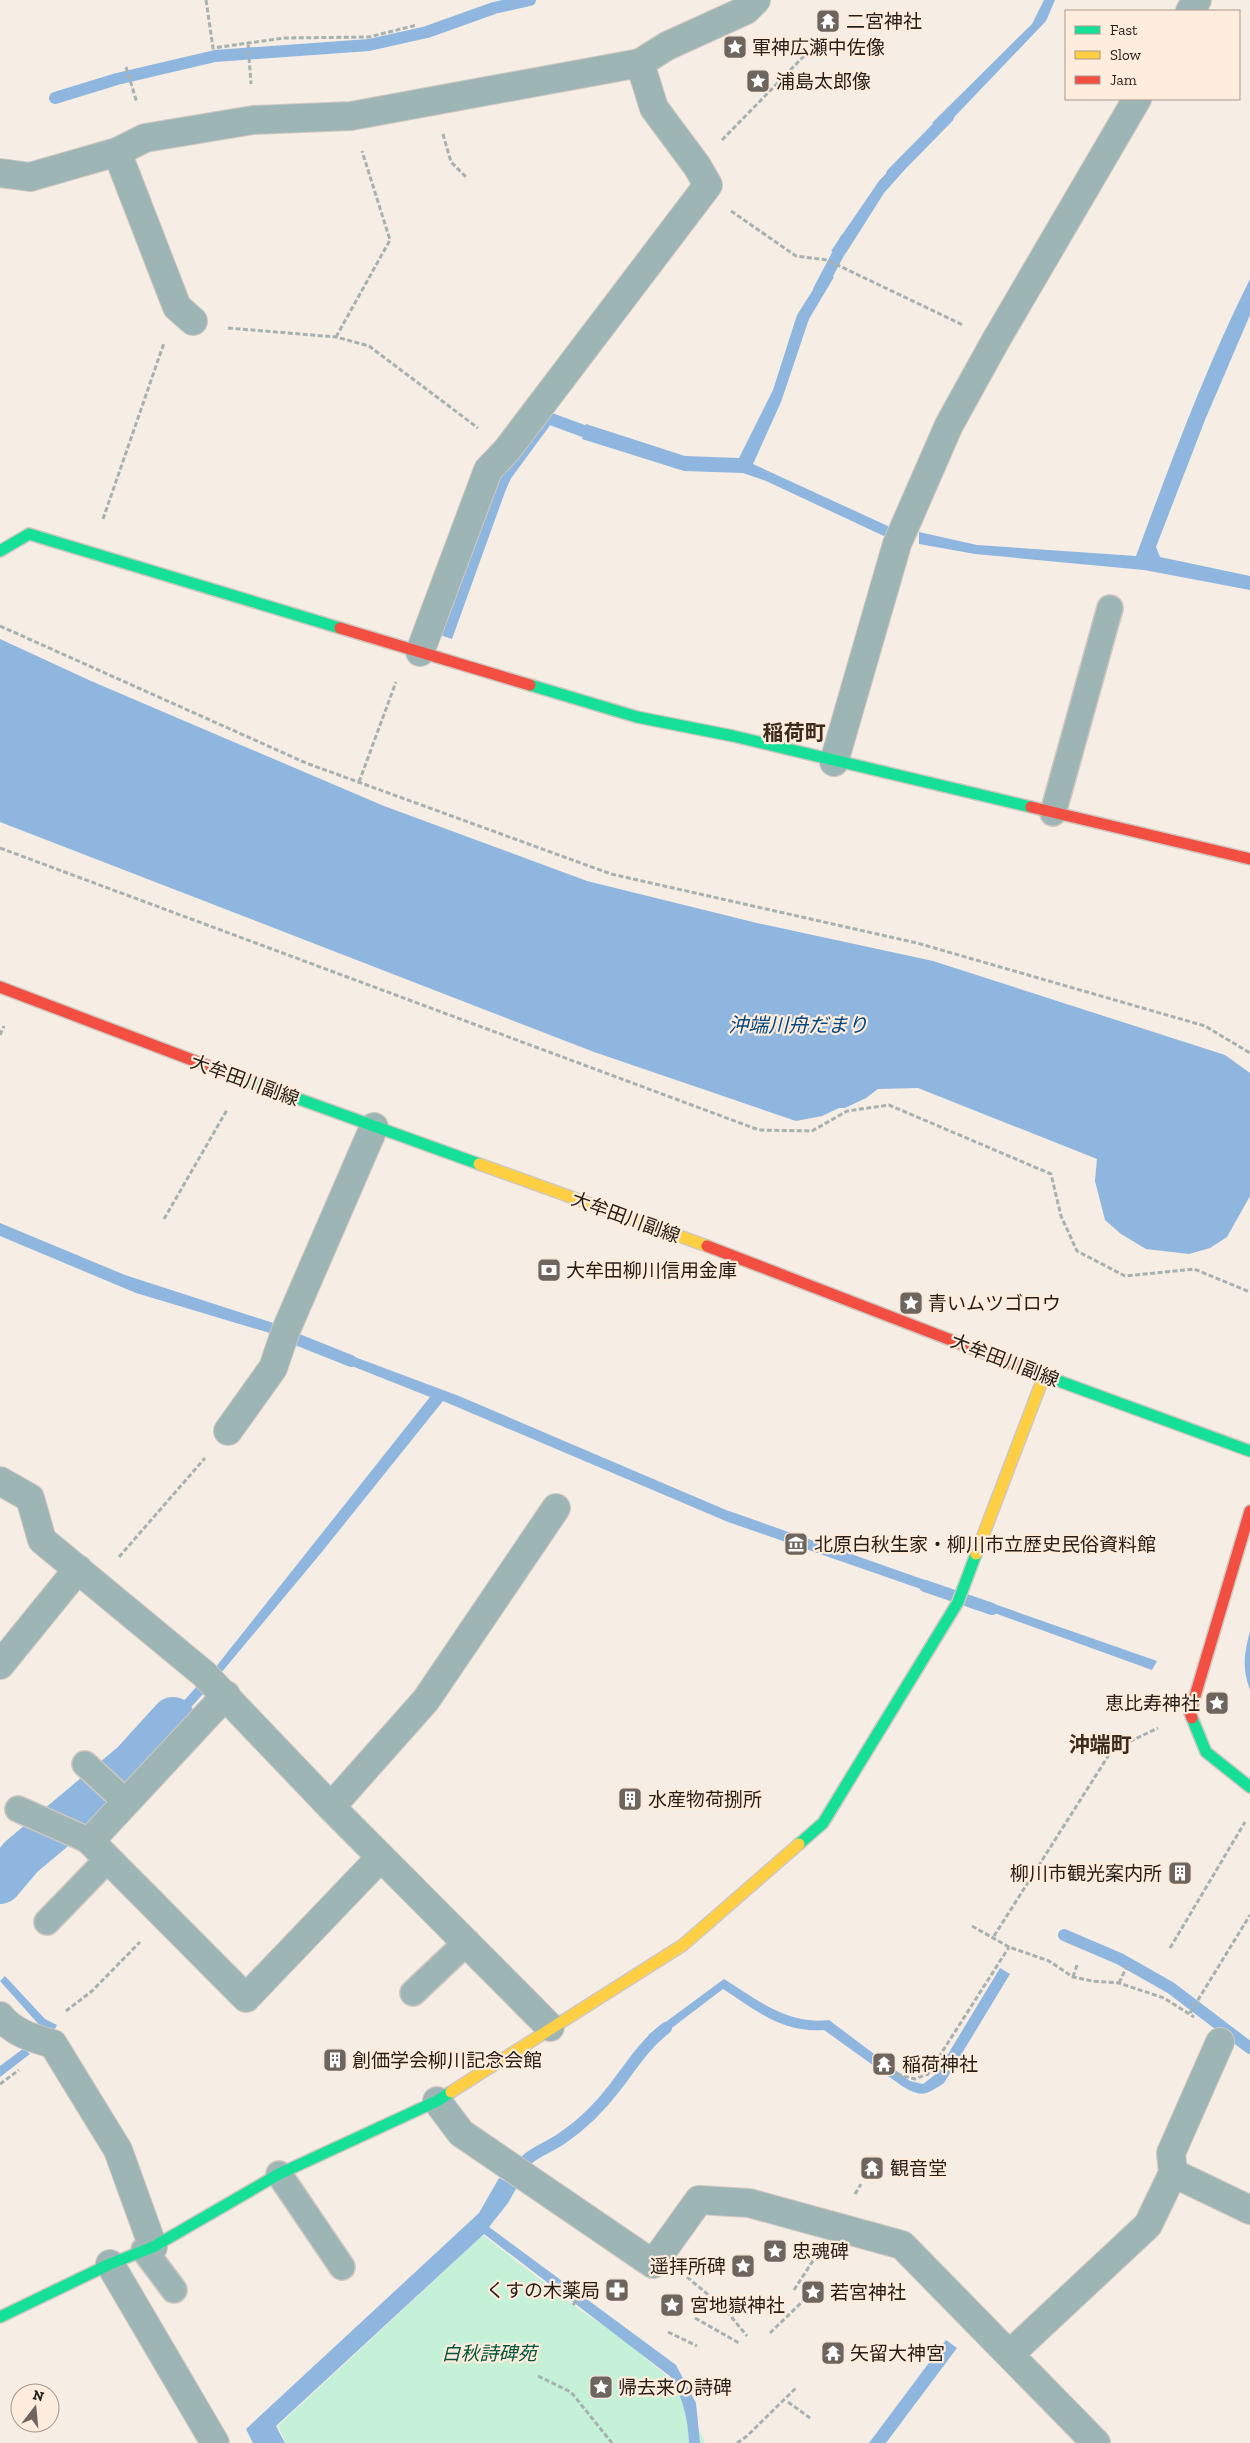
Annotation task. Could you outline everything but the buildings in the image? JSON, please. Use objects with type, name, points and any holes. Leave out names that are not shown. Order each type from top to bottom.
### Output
[{"type":"street","points":[[0,173],[30,177],[117,152],[145,138],[253,120],[350,116],[640,63],[667,46],[746,10],[756,0]]},
{"type":"street","points":[[414,650],[488,470],[507,450],[703,175],[654,108],[640,63]]},
{"type":"street","points":[[834,762],[900,535],[949,425],[996,340],[1136,100]]},
{"type":"street","points":[[117,152],[185,314]]},
{"type":"street","points":[[0,552],[29,534],[628,714],[733,736],[834,762],[1160,836],[1250,859]]},
{"type":"street","name":"大牟田川副線","points":[[0,987],[374,1127],[816,1287],[1044,1376],[1250,1451]]},
{"type":"street","points":[[228,1431],[273,1368],[284,1337],[374,1127]]},
{"type":"street","points":[[0,2317],[110,2264],[148,2249],[279,2174],[437,2101],[550,2027],[683,1945],[828,1816],[958,1602],[1044,1376]]},
{"type":"street","points":[[0,1481],[30,1498],[42,1540],[215,1685],[332,1807],[550,2027]]},
{"type":"street","points":[[332,1807],[426,1700],[556,1508]]},
{"type":"street","points":[[1250,1511],[1190,1713],[1206,1752],[1250,1787]]},
{"type":"street","points":[[0,1664],[87,1577]]},
{"type":"street","points":[[215,1685],[126,1802],[99,1850],[246,1998],[381,1857]]},
{"type":"street","points":[[13,2027],[53,2044],[118,2150],[148,2249]]},
{"type":"street","points":[[1010,2354],[1148,2226],[1173,2173],[1170,2153],[1220,2042]]},
{"type":"street","points":[[437,2101],[461,2134],[653,2264],[699,2200],[749,2203],[902,2245],[1096,2443]]},
{"type":"street","points":[[1173,2173],[1250,2210]]},
{"type":"street","points":[[110,2264],[215,2443]]},
{"type":"lane","points":[[1053,813],[1110,608]]},
{"type":"lane","points":[[86,1764],[126,1802]]},
{"type":"lane","points":[[18,1809],[99,1850],[47,1922]]},
{"type":"lane","points":[[413,1993],[467,1942]]},
{"type":"lane","points":[[279,2174],[342,2267]]},
{"type":"lane","points":[[148,2249],[174,2290]]},
{"type":"path","points":[[206,0],[213,48],[284,38],[369,37],[417,25]]},
{"type":"path","points":[[248,43],[250,55]]},
{"type":"path","points":[[804,56],[703,175],[734,215],[796,256],[827,260],[996,340]]},
{"type":"path","points":[[126,67],[132,84]]},
{"type":"path","points":[[433,100],[451,162],[467,178]]},
{"type":"path","points":[[336,337],[390,240],[350,116]]},
{"type":"path","points":[[91,552],[185,314],[232,329],[336,337],[369,346],[507,450]]},
{"type":"path","points":[[0,626],[306,763],[611,874],[917,943],[1205,1026],[1250,1053]]},
{"type":"path","points":[[359,782],[414,650]]},
{"type":"path","points":[[0,848],[760,1130],[812,1131],[847,1111],[889,1105],[1051,1174],[1061,1216],[1077,1251],[1125,1276],[1194,1270],[1250,1292]]},
{"type":"path","points":[[164,1219],[244,1079]]},
{"type":"path","points":[[87,1577],[228,1431]]},
{"type":"path","points":[[792,1552],[800,1533]]},
{"type":"path","points":[[994,1936],[1112,1750],[1190,1713]]},
{"type":"path","points":[[1170,1948],[1245,1821]]},
{"type":"path","points":[[1190,2013],[1250,1915]]},
{"type":"path","points":[[13,2027],[92,1991],[165,1916]]},
{"type":"path","points":[[972,1926],[994,1936],[1009,1947],[1049,1960],[1073,1977],[1092,1981],[1119,1983],[1164,1998],[1190,2013],[1220,2042]]},
{"type":"path","points":[[891,2069],[900,2075],[915,2079],[928,2074],[1009,1947]]},
{"type":"path","points":[[1073,1977],[1077,1965]]},
{"type":"path","points":[[1119,1983],[1128,1966]]},
{"type":"path","points":[[659,2255],[724,2308],[747,2336]]},
{"type":"path","points":[[573,2305],[584,2292]]},
{"type":"path","points":[[770,2333],[804,2300]]},
{"type":"path","points":[[695,2318],[739,2343]]},
{"type":"path","points":[[668,2332],[697,2346]]},
{"type":"path","points":[[538,2376],[571,2392],[612,2443]]},
{"type":"path","points":[[739,2442],[798,2387]]},
{"type":"path","points":[[788,2402],[810,2418]]},
{"type":"green space","name":"白秋詩碑苑","points":[[483,2235],[573,2305],[619,2336],[678,2385],[705,2443],[286,2443],[278,2426]]},
{"type":"water","points":[[1044,0],[1055,0],[1046,21],[940,132],[932,123],[1032,24]]},
{"type":"water","points":[[899,160],[908,166],[884,193],[846,253],[842,256],[831,251],[879,181]]},
{"type":"water","points":[[823,274],[834,277],[809,319],[781,402],[753,464],[890,527],[886,537],[766,481],[743,473],[684,471],[582,439],[586,424],[685,456],[739,458],[773,390],[797,315]]},
{"type":"water","points":[[1250,279],[1250,315],[1205,420],[1156,547],[1160,557],[1250,576],[1250,590],[1144,570],[975,554],[919,544],[919,532],[977,545],[1136,556],[1203,381]]},
{"type":"water","points":[[501,471],[510,478],[452,639],[440,635]]},
{"type":"water","name":"沖端川舟だまり","points":[[0,639],[91,681],[384,806],[587,881],[757,923],[933,961],[1225,1055],[1250,1073],[1250,1196],[1227,1237],[1210,1248],[1189,1254],[1146,1249],[1121,1234],[1105,1220],[1095,1181],[1097,1159],[918,1088],[878,1089],[866,1098],[845,1108],[839,1108],[822,1116],[796,1121],[594,1052],[0,822]]},
{"type":"water","points":[[0,1223],[125,1275],[295,1330],[293,1340],[136,1293],[0,1236]]},
{"type":"water","points":[[336,1350],[459,1396],[726,1510],[942,1586],[938,1595],[728,1522],[443,1401],[321,1553],[221,1673],[215,1668],[430,1397],[334,1359]]},
{"type":"water","points":[[977,1598],[1157,1661],[1152,1670],[975,1606]]},
{"type":"water","points":[[1250,1631],[1250,1690],[1245,1661]]},
{"type":"water","points":[[198,1685],[203,1694],[138,1766],[130,1761]]},
{"type":"water","points":[[60,1818],[67,1826],[26,1859],[0,1889],[0,1875],[19,1851]]},
{"type":"water","points":[[1000,1968],[1010,1974],[944,2083],[924,2094],[914,2092],[902,2086],[824,2030],[795,2028],[770,2019],[723,1989],[656,2040],[648,2035],[724,1979],[761,2003],[786,2015],[814,2021],[829,2020],[910,2081],[923,2084],[936,2074]]},
{"type":"water","points":[[5,1976],[45,2019],[57,2025],[54,2031],[41,2027],[0,1981]]},
{"type":"water","points":[[24,2048],[30,2054],[0,2077],[0,2066]]},
{"type":"water","points":[[499,2178],[517,2187],[508,2203],[489,2227],[676,2365],[696,2403],[700,2443],[689,2443],[684,2409],[671,2377],[484,2234],[276,2426],[285,2443],[253,2443],[246,2429],[479,2213]]},
{"type":"water","points":[[946,2340],[957,2348],[886,2443],[869,2443]]},
{"type":"waterway","points":[[55,98],[117,79],[215,56],[369,45],[427,32],[494,8],[530,0]]},
{"type":"waterway","points":[[892,174],[948,117]]},
{"type":"waterway","points":[[819,290],[846,239]]},
{"type":"waterway","points":[[499,490],[506,475],[548,418],[600,437]]},
{"type":"waterway","points":[[281,1333],[351,1361]]},
{"type":"waterway","points":[[925,1586],[992,1609]]},
{"type":"waterway","points":[[0,1882],[21,1857],[133,1763],[173,1719]]},
{"type":"waterway","points":[[1064,1935],[1120,1959],[1171,1988],[1250,2048]]},
{"type":"waterway","points":[[515,2173],[530,2157],[561,2139],[591,2115],[645,2048],[666,2028]]},
{"type":"traffic: fast","points":[[0,551],[29,534],[340,628]]},
{"type":"traffic: fast","points":[[530,685],[637,717],[733,736],[1031,807]]},
{"type":"traffic: fast","points":[[216,1069],[479,1164]]},
{"type":"traffic: fast","points":[[1026,1369],[1250,1451]]},
{"type":"traffic: fast","points":[[799,1844],[823,1823],[958,1602],[976,1554]]},
{"type":"traffic: fast","points":[[1192,1718],[1206,1752],[1250,1787]]},
{"type":"traffic: fast","points":[[0,2317],[110,2264],[153,2247],[279,2174],[437,2101],[451,2092]]},
{"type":"traffic: slow","points":[[479,1164],[707,1246]]},
{"type":"traffic: slow","points":[[976,1554],[1044,1376]]},
{"type":"traffic: slow","points":[[451,2092],[683,1945],[799,1844]]},
{"type":"traffic: jam","points":[[340,628],[530,685]]},
{"type":"traffic: jam","points":[[1031,807],[1250,859]]},
{"type":"traffic: jam","points":[[0,987],[216,1069]]},
{"type":"traffic: jam","points":[[707,1246],[1026,1369]]},
{"type":"traffic: jam","points":[[1192,1718],[1190,1713],[1250,1511]]},
{"type":"place","name":"二宮神社","points":[[828,21]]},
{"type":"place","name":"軍神広瀬中佐像","points":[[735,47]]},
{"type":"place","name":"浦島太郎像","points":[[758,81]]},
{"type":"place","name":"大牟田柳川信用金庫","points":[[549,1270]]},
{"type":"place","name":"青いムツゴロウ","points":[[911,1303]]},
{"type":"place","name":"北原白秋生家・柳川市立歴史民俗資料館","points":[[796,1544]]},
{"type":"place","name":"恵比寿神社","points":[[1217,1703]]},
{"type":"place","name":"水産物荷捌所","points":[[630,1799]]},
{"type":"place","name":"柳川市観光案内所","points":[[1180,1873]]},
{"type":"place","name":"創価学会柳川記念会館","points":[[335,2060]]},
{"type":"place","name":"稲荷神社","points":[[884,2064]]},
{"type":"place","name":"観音堂","points":[[872,2168]]},
{"type":"place","name":"忠魂碑","points":[[775,2251]]},
{"type":"place","name":"遥拝所碑","points":[[743,2266]]},
{"type":"place","name":"くすの木薬局","points":[[617,2290]]},
{"type":"place","name":"若宮神社","points":[[813,2292]]},
{"type":"place","name":"宮地嶽神社","points":[[672,2305]]},
{"type":"place","name":"矢留大神宮","points":[[833,2353]]},
{"type":"place","name":"帰去来の詩碑","points":[[601,2387]]},
{"type":"district","name":"稲荷町","points":[[794,733]]},
{"type":"district","name":"沖端町","points":[[1100,1745]]}]
